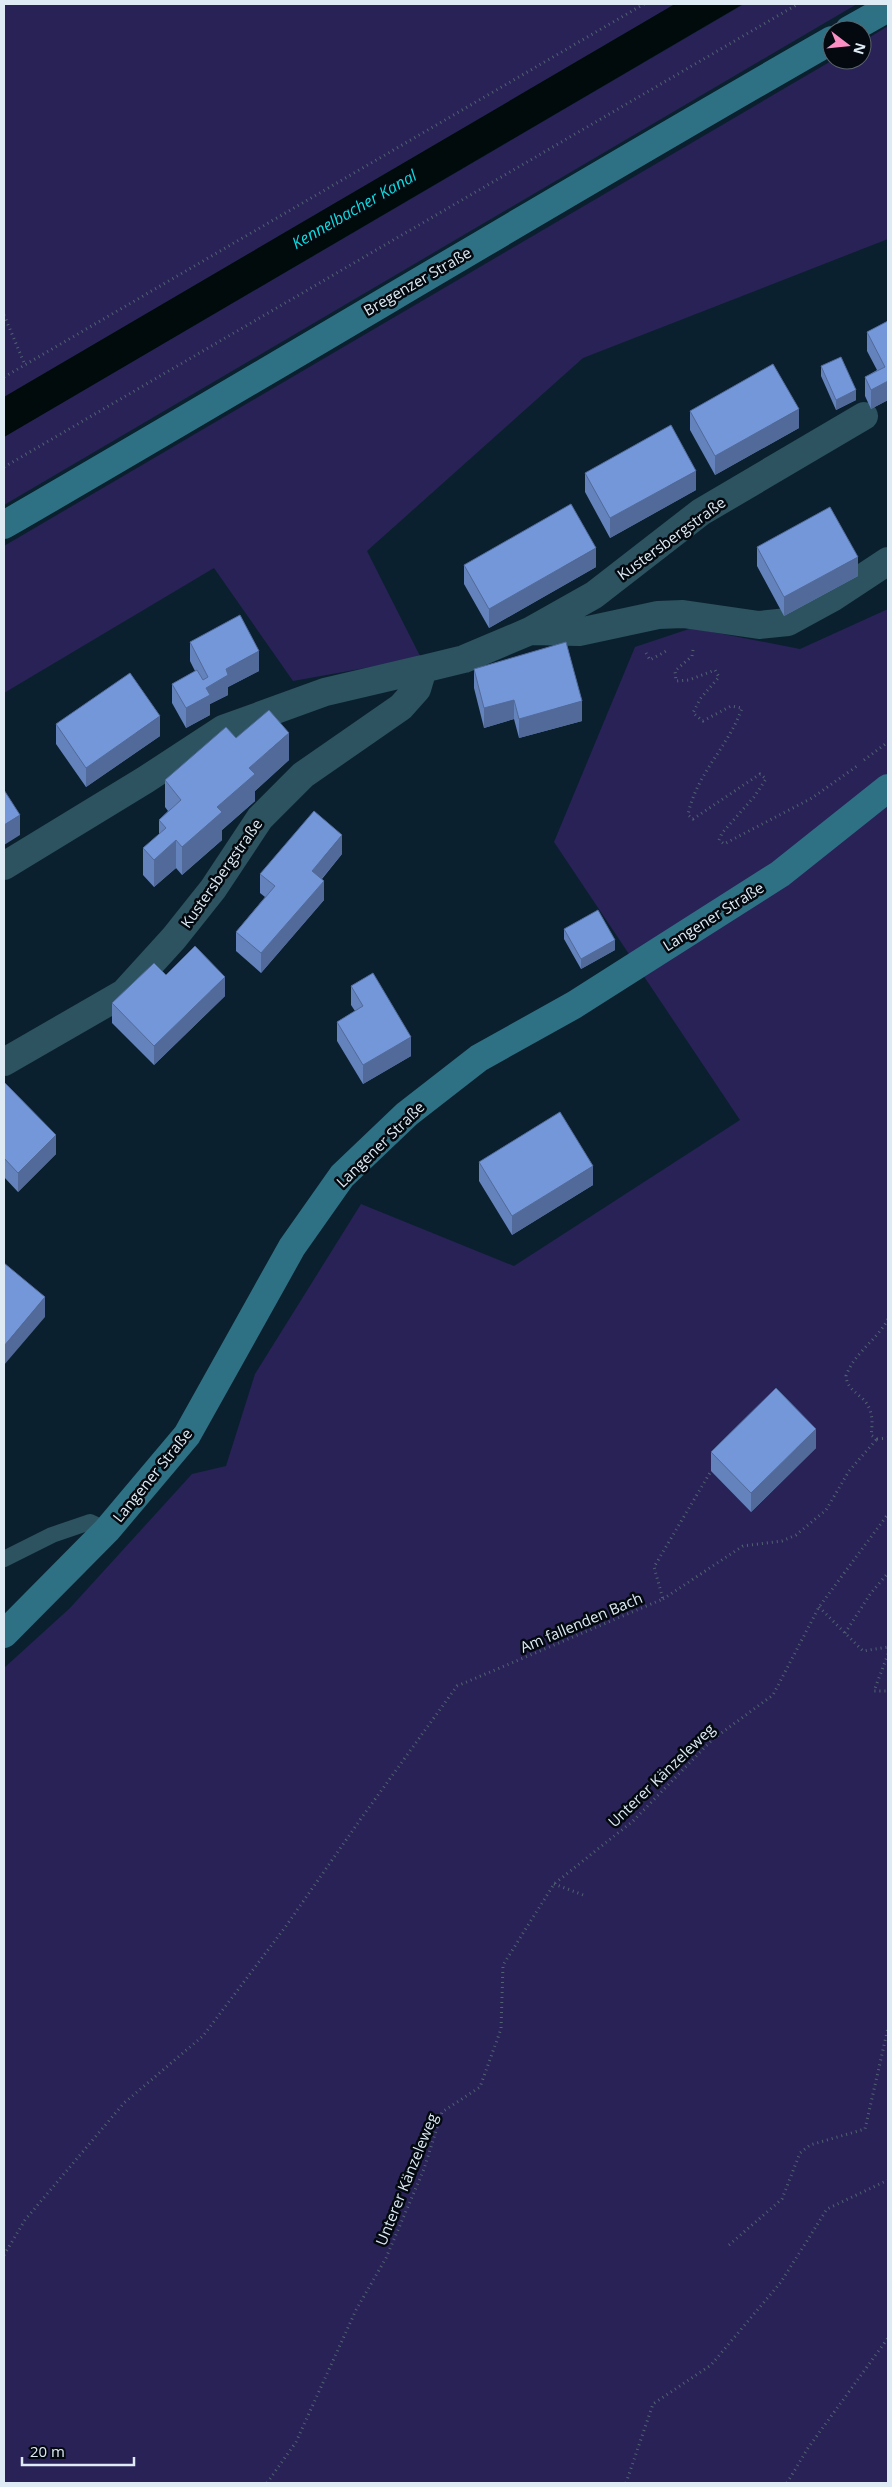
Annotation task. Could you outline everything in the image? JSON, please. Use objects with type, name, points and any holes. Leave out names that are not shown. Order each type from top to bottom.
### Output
[{"type":"main road","points":[[867,20],[888,8]]},
{"type":"main road","name":"Bregenzer Straße","points":[[4,526],[236,391],[369,309],[822,46]]},
{"type":"main road","name":"Langener Straße","points":[[4,1634],[107,1530],[187,1436],[292,1247],[336,1184],[407,1114],[479,1058],[574,1005],[780,874],[888,788]]},
{"type":"street","name":"Kustersbergstraße","points":[[4,866],[145,780],[223,729],[325,692],[464,658],[530,631],[594,595],[701,512],[864,416]]},
{"type":"street","name":"Kustersbergstraße","points":[[530,631],[579,632],[658,615],[683,614],[759,625],[788,622],[832,598],[888,561]]},
{"type":"street","name":"Kustersbergstraße","points":[[4,1062],[124,993],[174,938],[213,889],[260,818],[303,775],[401,707],[416,689],[423,669]]},
{"type":"lane","points":[[4,1559],[52,1535],[90,1522],[107,1530]]},
{"type":"path","points":[[4,377],[644,4]]},
{"type":"path","points":[[4,467],[798,4]]},
{"type":"path","points":[[4,315],[25,365]]},
{"type":"path","points":[[696,641],[692,656],[675,671],[676,681],[689,680],[715,670],[719,677],[700,699],[693,713],[703,721],[730,706],[742,708],[737,722],[707,768],[691,801],[688,815],[693,819],[760,774],[766,779],[754,797],[722,833],[719,840],[724,844],[751,832],[834,784],[888,742]]},
{"type":"path","points":[[644,651],[650,660],[677,645]]},
{"type":"path","points":[[888,1319],[852,1362],[846,1376],[848,1384],[861,1396],[873,1412],[872,1435],[877,1439],[888,1438]]},
{"type":"path","points":[[663,1599],[743,1546],[782,1541],[796,1535],[826,1510],[850,1471],[877,1439]]},
{"type":"path","name":"Am fallenden Bach","points":[[4,2255],[25,2220],[124,2103],[203,2036],[286,1926],[457,1686],[663,1599],[654,1567],[711,1471]]},
{"type":"path","name":"Unterer Känzeleweg","points":[[267,2483],[296,2442],[356,2310],[386,2258],[424,2168],[442,2112],[480,2087],[501,2029],[503,1965],[554,1884],[633,1821],[712,1740],[773,1695],[819,1607],[888,1514]]},
{"type":"path","points":[[845,1633],[870,1593],[888,1573]]},
{"type":"path","points":[[819,1607],[863,1650],[888,1647]]},
{"type":"path","points":[[888,1654],[874,1691],[888,1691]]},
{"type":"path","points":[[554,1884],[586,1896]]},
{"type":"path","points":[[729,2245],[782,2199],[800,2153],[810,2145],[865,2129],[888,2028]]},
{"type":"path","points":[[626,2483],[653,2404],[712,2364],[781,2282],[827,2209],[888,2180]]},
{"type":"path","points":[[787,2483],[808,2448],[888,2338]]},
{"type":"shaded area","points":[[4,4],[675,4],[4,397]]},
{"type":"shaded area","points":[[744,4],[857,4],[830,20],[822,20],[822,25],[4,505],[4,437]]},
{"type":"shaded area","points":[[888,26],[888,239],[583,358],[367,551],[421,658],[293,681],[214,568],[4,693],[4,546],[822,66],[822,70],[872,70],[872,36]]},
{"type":"shaded area","points":[[888,609],[888,2483],[4,2483],[4,1668],[70,1608],[192,1474],[226,1466],[255,1374],[361,1204],[514,1266],[740,1120],[554,842],[635,647],[692,628],[800,649]]},
{"type":"water","name":"Kennelbacher Kanal","points":[[675,4],[743,4],[4,437],[4,397]]},
{"type":"building","points":[[888,321],[888,381],[871,390],[865,377],[885,367],[867,332]]},
{"type":"building","points":[[841,357],[856,390],[836,400],[821,366]]},
{"type":"building","points":[[773,364],[799,409],[715,456],[690,411]]},
{"type":"building","points":[[671,425],[696,471],[610,518],[585,473]]},
{"type":"building","points":[[571,504],[596,548],[489,609],[464,565]]},
{"type":"building","points":[[830,507],[858,557],[784,597],[757,547]]},
{"type":"building","points":[[240,615],[259,651],[226,669],[228,675],[206,688],[210,695],[186,708],[172,684],[197,670],[203,680],[208,677],[190,642]]},
{"type":"building","points":[[566,642],[582,701],[519,719],[514,700],[484,708],[474,669]]},
{"type":"building","points":[[130,673],[160,716],[86,768],[56,724]]},
{"type":"building","points":[[269,710],[289,733],[249,768],[255,774],[217,807],[222,812],[182,847],[176,840],[154,860],[143,848],[166,828],[159,820],[181,800],[165,780],[226,727],[236,738]]},
{"type":"building","points":[[4,790],[20,815],[4,825]]},
{"type":"building","points":[[314,811],[342,835],[312,871],[324,881],[261,953],[236,932],[275,886],[260,874]]},
{"type":"building","points":[[598,910],[615,940],[581,959],[564,929]]},
{"type":"building","points":[[195,946],[225,977],[154,1046],[112,1003],[154,963],[166,975]]},
{"type":"building","points":[[373,973],[411,1037],[363,1065],[337,1022],[363,1006],[351,986]]},
{"type":"building","points":[[4,1082],[56,1135],[18,1173],[4,1158]]},
{"type":"building","points":[[560,1112],[593,1166],[512,1216],[479,1162]]},
{"type":"building","points":[[4,1263],[45,1297],[4,1346]]},
{"type":"building","points":[[776,1388],[816,1429],[751,1493],[711,1452]]}]
